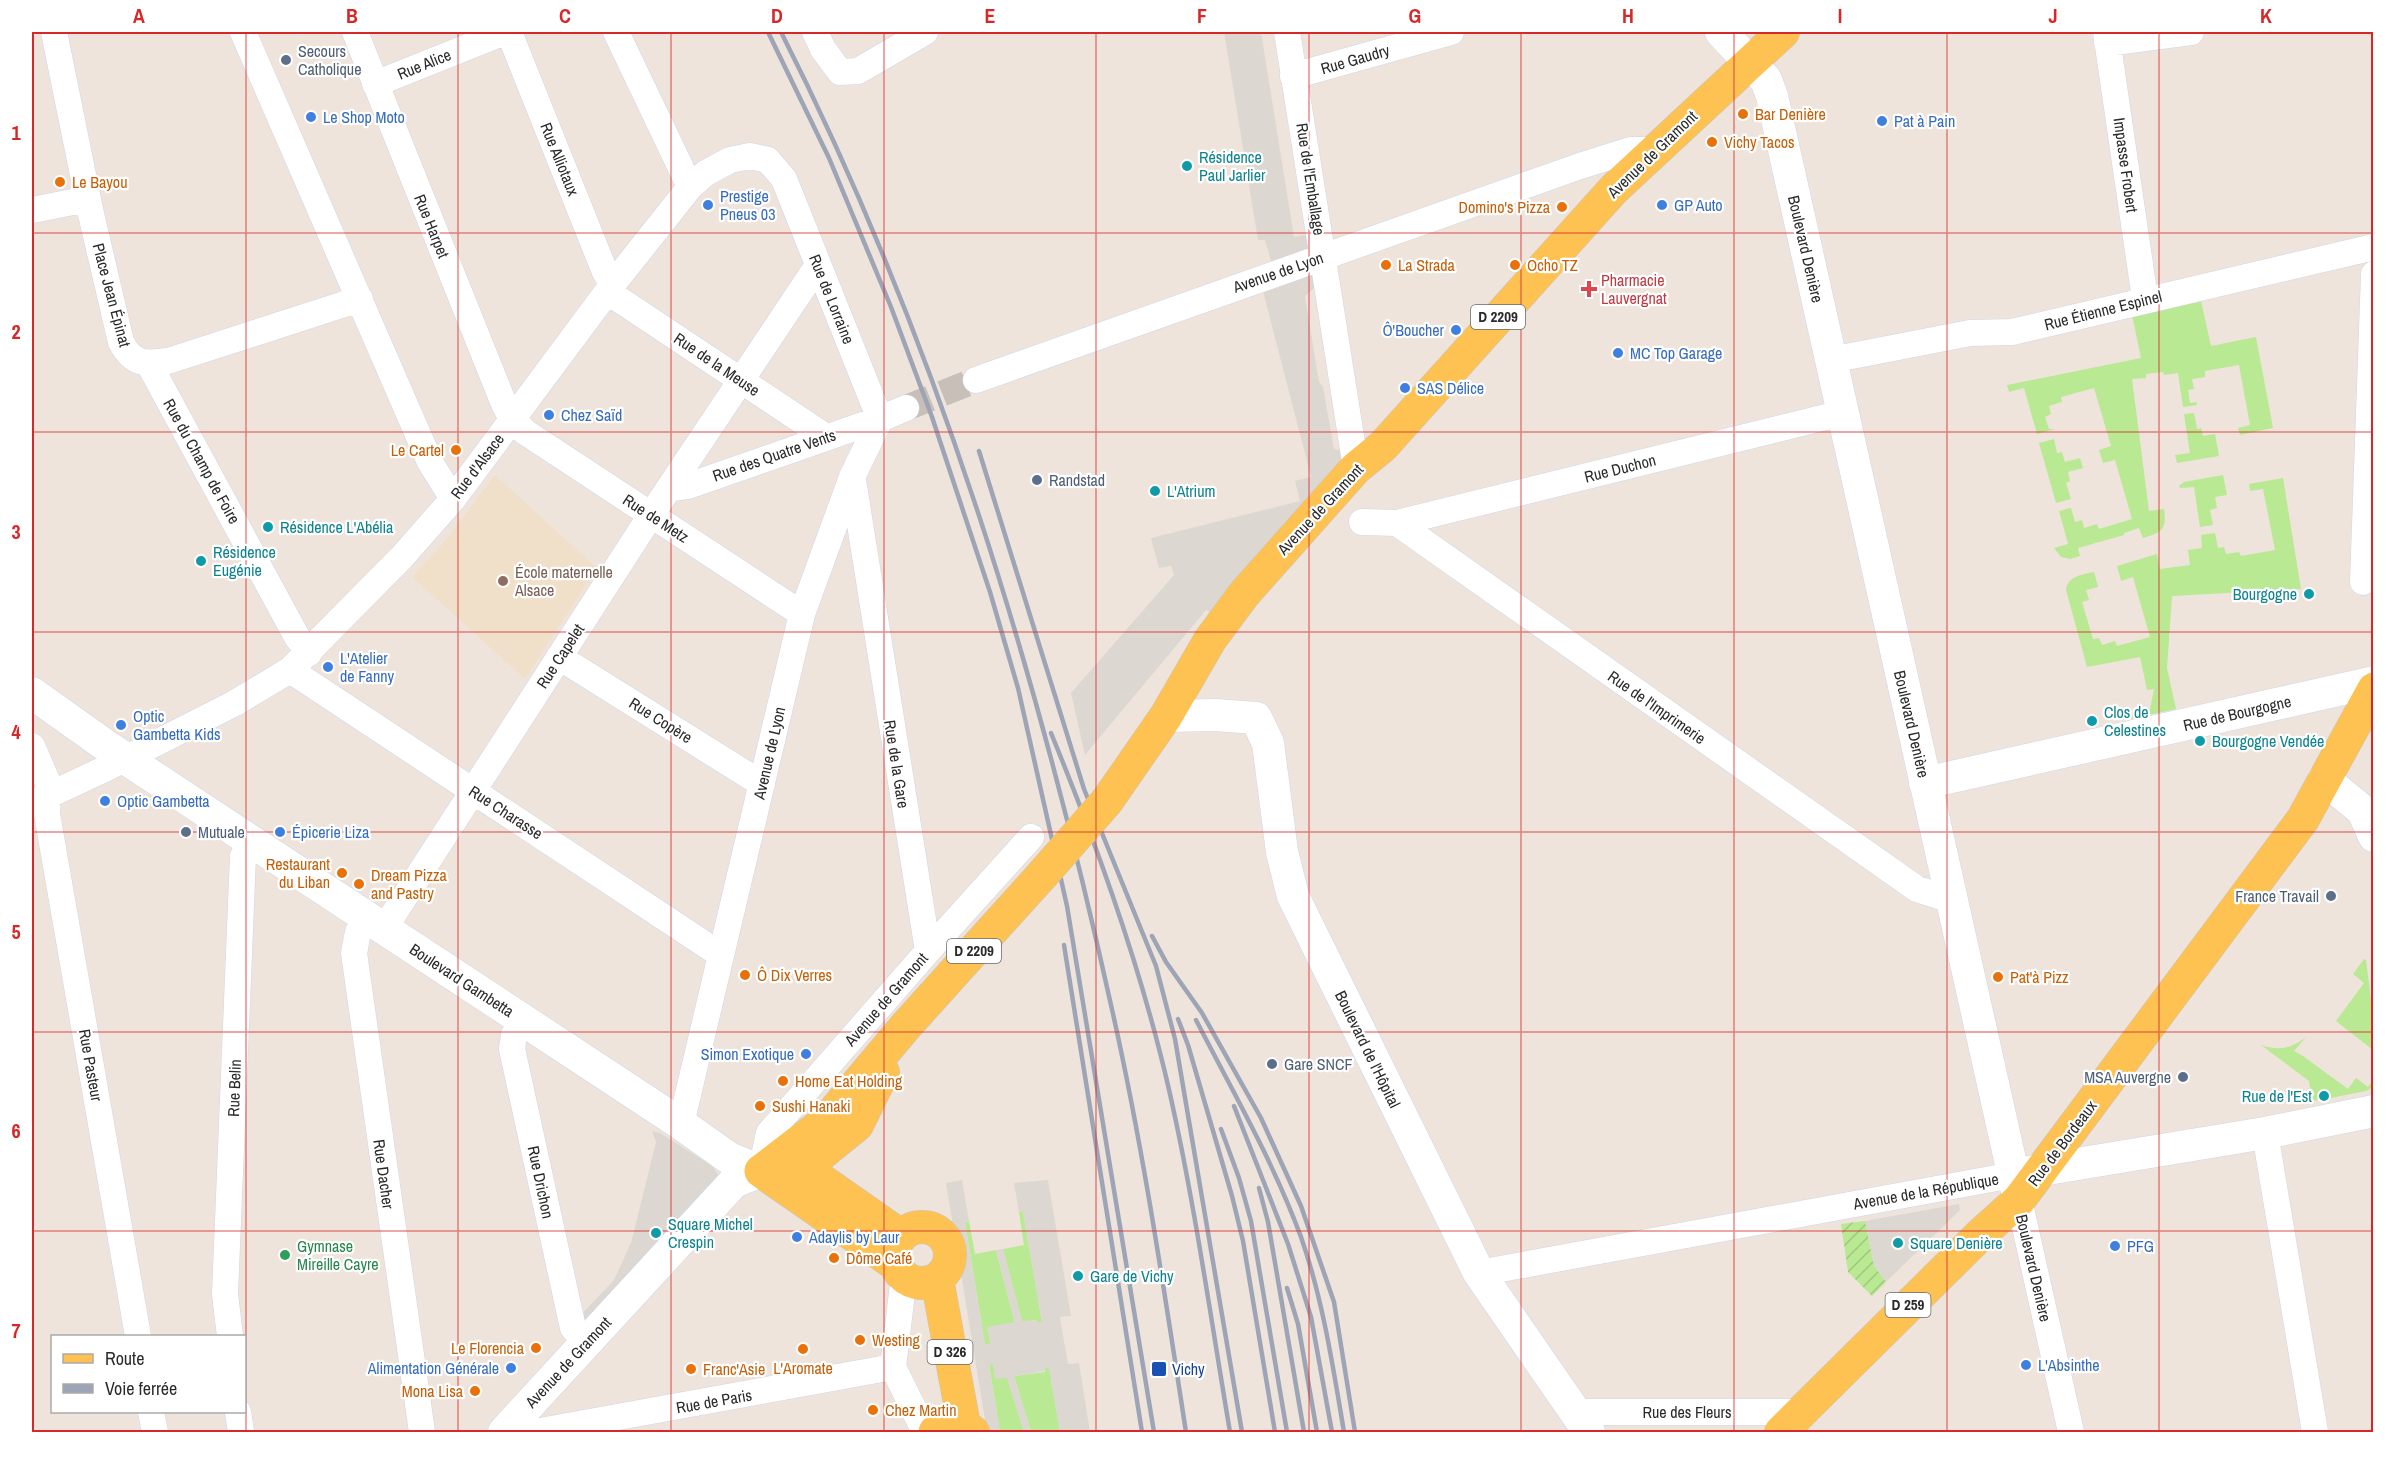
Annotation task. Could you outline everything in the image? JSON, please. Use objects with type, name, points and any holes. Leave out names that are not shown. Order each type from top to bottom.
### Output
[{"type":"main road","name":"Avenue de Gramont","points":[[761,1171],[826,1121],[905,1027],[1107,801],[1166,716],[1210,640],[1237,603],[1356,468],[1383,446],[1614,189],[1783,32]]},
{"type":"main road","points":[[2332,785],[2373,689]]},
{"type":"main road","points":[[2332,785],[2373,732]]},
{"type":"main road","name":"Rue de Bordeaux","points":[[1790,1422],[1980,1234],[2025,1181],[2303,819],[2332,785]]},
{"type":"main road","name":"Avenue de Gramont","points":[[804,1168],[857,1125],[905,1027]]},
{"type":"main road","points":[[761,1171],[804,1168],[912,1268]]},
{"type":"main road","name":"Boulevard Gambetta","points":[[761,1171],[912,1268]]},
{"type":"main road","name":"D 326","points":[[912,1268],[949,1429]]},
{"type":"street","name":"Place Jean Épinat","points":[[54,32],[88,199],[121,342],[126,352],[133,358],[148,363],[168,361],[360,298]]},
{"type":"street","points":[[243,32],[430,462],[453,499]]},
{"type":"street","name":"Rue Harpet","points":[[355,32],[512,419]]},
{"type":"street","name":"Rue Alice","points":[[375,84],[507,32]]},
{"type":"street","name":"Rue Alliotaux","points":[[507,32],[610,288]]},
{"type":"street","points":[[615,32],[690,187]]},
{"type":"street","points":[[815,32],[823,49],[840,72],[858,71],[925,32]]},
{"type":"street","name":"Rue de l'Emballage","points":[[1287,32],[1356,468]]},
{"type":"street","name":"Rue Gaudry","points":[[1293,76],[1451,32]]},
{"type":"street","name":"Boulevard Denière","points":[[1721,32],[1766,80],[1772,96],[1952,900],[2025,1181],[2071,1432]]},
{"type":"street","points":[[2107,37],[2191,32]]},
{"type":"street","name":"Impasse Frobert","points":[[2107,37],[2145,299]]},
{"type":"street","name":"Avenue de Lyon","points":[[976,380],[1580,166],[1631,150],[1656,150]]},
{"type":"street","name":"Rue d'Alsace","points":[[40,799],[235,703],[299,662],[401,558],[453,499],[610,288],[690,187],[706,173],[730,160],[750,156],[768,160],[784,179]]},
{"type":"street","points":[[1580,166],[1614,189]]},
{"type":"street","name":"Rue de Lorraine","points":[[784,179],[880,419]]},
{"type":"street","points":[[32,210],[88,199]]},
{"type":"street","name":"Rue Étienne Espinel","points":[[1831,360],[1970,333],[2012,332],[2373,247]]},
{"type":"street","name":"Rue Capelet","points":[[376,923],[473,791],[668,489],[818,265]]},
{"type":"street","points":[[2363,582],[2373,274]]},
{"type":"street","name":"Rue de la Meuse","points":[[610,288],[740,380],[826,437]]},
{"type":"street","name":"Rue du Champ de Foire","points":[[148,363],[297,637],[299,662]]},
{"type":"street","points":[[880,419],[906,408]]},
{"type":"street","name":"Rue Duchon","points":[[1397,523],[1842,412]]},
{"type":"street","name":"Rue de Metz","points":[[512,419],[525,432],[802,614]]},
{"type":"street","name":"Avenue de Lyon","points":[[681,1124],[802,614],[852,477],[880,419]]},
{"type":"street","name":"Rue des Quatre Vents","points":[[668,489],[688,486],[880,419]]},
{"type":"street","name":"Rue de la Gare","points":[[852,477],[928,951]]},
{"type":"street","points":[[1362,522],[1397,523]]},
{"type":"street","name":"Rue de l'Imprimerie","points":[[1397,523],[1917,889],[1952,900]]},
{"type":"street","points":[[826,546],[867,577]]},
{"type":"street","name":"Rue Copère","points":[[559,657],[762,784]]},
{"type":"street","name":"Rue Charasse","points":[[299,662],[473,791],[721,955]]},
{"type":"street","name":"Rue de Bourgogne","points":[[1925,783],[2373,682]]},
{"type":"street","name":"Boulevard Gambetta","points":[[32,693],[126,758],[729,1158],[761,1171]]},
{"type":"street","name":"Boulevard de l'Hôpital","points":[[1166,716],[1216,715],[1256,718],[1268,743],[1282,852],[1293,896],[1479,1274],[1582,1422]]},
{"type":"street","name":"Rue Pasteur","points":[[32,746],[48,783],[40,799],[47,814],[138,1335]]},
{"type":"street","points":[[2332,785],[2363,811],[2373,836]]},
{"type":"street","name":"Avenue de Gramont","points":[[504,1432],[734,1182],[761,1171],[769,1132],[1031,837]]},
{"type":"street","name":"Rue Belin","points":[[230,1335],[225,1294],[243,855],[251,841]]},
{"type":"street","name":"Rue Dacher","points":[[376,923],[358,932],[354,953],[422,1432]]},
{"type":"street","name":"Rue Drichon","points":[[524,1020],[514,1035],[512,1049],[573,1328],[587,1342]]},
{"type":"street","name":"Avenue de la République","points":[[1479,1274],[2025,1181],[2373,1111]]},
{"type":"street","points":[[2265,1132],[2315,1432]]},
{"type":"street","points":[[912,1268],[893,1367],[949,1429]]},
{"type":"street","name":"Rue de Paris","points":[[535,1432],[893,1367]]},
{"type":"street","points":[[151,1413],[155,1432]]},
{"type":"street","points":[[238,1413],[241,1432]]},
{"type":"street","name":"Rue des Fleurs","points":[[1582,1422],[1790,1422]]},
{"type":"shaded area","points":[[1224,32],[1261,32],[1294,237],[1310,234],[1311,249],[1272,264],[1265,240],[1258,240]]},
{"type":"shaded area","points":[[1315,272],[1318,285],[1305,296],[1319,382],[1323,387],[1334,449],[1345,451],[1345,456],[1218,617],[1206,610],[1085,755],[1071,693],[1174,575],[1171,566],[1159,568],[1151,538],[1300,501],[1295,481],[1311,477],[1263,291]]},
{"type":"shaded area","name":"École maternelle Alsace","points":[[495,475],[597,568],[525,679],[412,577],[440,547]]},
{"type":"shaded area","name":"Square Michel Crespin","points":[[652,1131],[660,1133],[712,1166],[722,1180],[588,1330],[577,1319],[614,1280],[631,1243],[656,1142]]},
{"type":"shaded area","points":[[962,1180],[969,1221],[965,1222],[985,1345],[990,1344],[987,1327],[1015,1322],[996,1250],[1003,1249],[1022,1321],[1042,1322],[1023,1212],[1019,1212],[1014,1183],[1048,1180],[1071,1316],[1060,1317],[1062,1330],[1068,1364],[1079,1363],[1090,1432],[1060,1432],[1049,1368],[1045,1368],[1045,1371],[1014,1376],[1031,1432],[1024,1432],[1007,1378],[995,1379],[993,1364],[989,1365],[1000,1432],[987,1432],[946,1183]]},
{"type":"shaded area","name":"Square Denière","points":[[1959,1204],[1960,1210],[1886,1282],[1874,1265],[1865,1221]]},
{"type":"green space","points":[[2201,301],[2211,346],[2256,337],[2273,428],[2240,435],[2238,428],[2250,425],[2239,365],[2205,371],[2205,377],[2192,379],[2194,389],[2188,390],[2190,403],[2196,402],[2197,405],[2183,407],[2178,373],[2146,374],[2146,378],[2132,379],[2149,511],[2164,509],[2164,526],[2159,532],[2143,538],[2139,528],[2124,533],[2124,535],[2078,548],[2080,556],[2070,559],[2061,557],[2054,548],[2068,544],[2059,511],[2071,508],[2075,522],[2082,520],[2084,528],[2097,524],[2099,529],[2132,519],[2115,460],[2103,463],[2099,450],[2111,446],[2094,388],[2061,397],[2062,402],[2049,406],[2051,414],[2045,417],[2049,429],[2055,429],[2037,434],[2024,388],[2009,392],[2007,385],[2141,358],[2132,315]]},
{"type":"green space","points":[[2194,413],[2197,429],[2201,428],[2203,436],[2215,434],[2219,456],[2177,463],[2175,455],[2190,453],[2184,414]]},
{"type":"green space","points":[[2054,439],[2057,453],[2062,452],[2065,462],[2080,458],[2083,468],[2068,472],[2070,481],[2066,483],[2071,499],[2056,503],[2039,443]]},
{"type":"green space","points":[[2223,475],[2227,495],[2215,497],[2217,508],[2210,510],[2213,525],[2200,527],[2194,487],[2180,488],[2179,486],[2184,482]]},
{"type":"green space","points":[[2283,478],[2301,589],[2172,596],[2167,668],[2176,709],[2124,720],[2123,714],[2150,709],[2154,689],[2147,690],[2140,657],[2087,667],[2066,590],[2067,585],[2076,577],[2094,572],[2098,587],[2086,590],[2089,600],[2082,602],[2093,639],[2099,638],[2102,645],[2115,641],[2117,646],[2150,637],[2133,577],[2121,581],[2117,566],[2157,554],[2160,569],[2190,565],[2188,550],[2202,548],[2201,535],[2215,533],[2218,548],[2224,547],[2226,554],[2239,552],[2241,556],[2275,550],[2263,489],[2250,491],[2249,484]]},
{"type":"green space","points":[[2364,959],[2366,960],[2373,1015],[2373,1050],[2336,1021],[2364,983],[2353,974]]},
{"type":"green space","points":[[2306,1037],[2294,1051],[2348,1089],[2356,1078],[2368,1087],[2373,1080],[2373,1087],[2366,1091],[2330,1098],[2329,1091],[2318,1093],[2318,1100],[2312,1101],[2309,1081],[2261,1045],[2285,1048]]},
{"type":"green space","points":[[1019,1212],[1023,1212],[1042,1322],[1037,1323],[1036,1320],[1022,1322],[1003,1249],[1024,1245]]},
{"type":"green space","points":[[969,1221],[975,1254],[996,1250],[1015,1323],[990,1344],[985,1345],[965,1222]]},
{"type":"green space","points":[[1865,1221],[1874,1265],[1886,1282],[1872,1296],[1848,1272],[1841,1224]]},
{"type":"green space","points":[[989,1364],[993,1364],[1007,1377],[1024,1432],[1000,1432]]},
{"type":"green space","points":[[1049,1367],[1060,1432],[1031,1432],[1014,1376],[1045,1372],[1045,1368]]},
{"type":"tunnel","points":[[906,408],[976,380]]},
{"type":"railway","points":[[768,32],[829,158],[891,307],[932,417],[990,592],[1018,688],[1067,906],[1154,1432]]},
{"type":"railway","points":[[781,32],[837,148],[888,266],[934,386],[1015,631],[1082,880],[1123,1058],[1152,1218],[1186,1432]]},
{"type":"railway","points":[[979,451],[1084,789],[1156,966],[1175,1039],[1242,1432]]},
{"type":"railway","points":[[1051,733],[1118,911],[1159,1048],[1187,1178],[1230,1432]]},
{"type":"railway","points":[[1152,936],[1166,962],[1202,1013],[1261,1118],[1301,1206],[1334,1302],[1355,1432]]},
{"type":"railway","points":[[1064,945],[1142,1432]]},
{"type":"railway","points":[[1178,1019],[1188,1045],[1243,1241],[1275,1432]]},
{"type":"railway","points":[[1196,1020],[1265,1154],[1301,1237],[1321,1309],[1344,1432]]},
{"type":"railway","points":[[1234,1106],[1288,1244],[1311,1317],[1332,1432]]},
{"type":"railway","points":[[1221,1129],[1239,1178],[1251,1221],[1287,1432]]},
{"type":"railway","points":[[1259,1188],[1268,1222],[1304,1432]]},
{"type":"railway","points":[[1287,1288],[1298,1324],[1317,1432]]},
{"type":"place","name":"Secours Catholique","points":[[286,60]]},
{"type":"place","name":"Bar Denière","points":[[1743,114]]},
{"type":"place","name":"Le Shop Moto","points":[[311,117]]},
{"type":"place","name":"Pat à Pain","points":[[1882,121]]},
{"type":"place","name":"Vichy Tacos","points":[[1712,142]]},
{"type":"place","name":"Résidence Paul Jarlier","points":[[1187,166]]},
{"type":"place","name":"Le Bayou","points":[[60,182]]},
{"type":"place","name":"Prestige Pneus 03","points":[[708,205]]},
{"type":"place","name":"GP Auto","points":[[1662,205]]},
{"type":"place","name":"Domino's Pizza","points":[[1562,207]]},
{"type":"place","name":"La Strada","points":[[1386,265]]},
{"type":"place","name":"Ocho TZ","points":[[1515,265]]},
{"type":"place","name":"Pharmacie Lauvergnat","points":[[1589,289]]},
{"type":"place","name":"Ô'Boucher","points":[[1456,330]]},
{"type":"place","name":"MC Top Garage","points":[[1618,353]]},
{"type":"place","name":"SAS Délice","points":[[1405,388]]},
{"type":"place","name":"Chez Saïd","points":[[549,415]]},
{"type":"place","name":"Le Cartel","points":[[456,450]]},
{"type":"place","name":"Randstad","points":[[1037,480]]},
{"type":"place","name":"L'Atrium","points":[[1155,491]]},
{"type":"place","name":"Résidence L'Abélia","points":[[268,527]]},
{"type":"place","name":"Résidence Eugénie","points":[[201,561]]},
{"type":"place","name":"École maternelle Alsace","points":[[503,581]]},
{"type":"place","name":"Bourgogne","points":[[2309,594]]},
{"type":"place","name":"L'Atelier de Fanny","points":[[328,667]]},
{"type":"place","name":"Clos de Celestines","points":[[2092,721]]},
{"type":"place","name":"Optic Gambetta Kids","points":[[121,725]]},
{"type":"place","name":"Bourgogne Vendée","points":[[2200,741]]},
{"type":"place","name":"Optic Gambetta","points":[[105,801]]},
{"type":"place","name":"Mutuale","points":[[186,832]]},
{"type":"place","name":"Épicerie Liza","points":[[280,832]]},
{"type":"place","name":"Restaurant du Liban","points":[[342,873]]},
{"type":"place","name":"Dream Pizza and Pastry","points":[[359,884]]},
{"type":"place","name":"France Travail","points":[[2331,896]]},
{"type":"place","name":"Ô Dix Verres","points":[[745,975]]},
{"type":"place","name":"Pat'à Pizz","points":[[1998,977]]},
{"type":"place","name":"Simon Exotique","points":[[806,1054]]},
{"type":"place","name":"Gare SNCF","points":[[1272,1064]]},
{"type":"place","name":"MSA Auvergne","points":[[2183,1077]]},
{"type":"place","name":"Home Eat Holding","points":[[783,1081]]},
{"type":"place","name":"Rue de l'Est","points":[[2324,1096]]},
{"type":"place","name":"Sushi Hanaki","points":[[760,1106]]},
{"type":"place","name":"Square Michel Crespin","points":[[656,1233]]},
{"type":"place","name":"Adaylis by Laur","points":[[797,1237]]},
{"type":"place","name":"Square Denière","points":[[1898,1243]]},
{"type":"place","name":"PFG","points":[[2115,1246]]},
{"type":"place","name":"Gymnase Mireille Cayre","points":[[285,1255]]},
{"type":"place","name":"Dôme Café","points":[[834,1258]]},
{"type":"place","name":"Gare de Vichy","points":[[1078,1276]]},
{"type":"place","name":"Westing","points":[[860,1340]]},
{"type":"place","name":"Le Florencia","points":[[536,1348]]},
{"type":"place","name":"L'Aromate","points":[[803,1349]]},
{"type":"place","name":"L'Absinthe","points":[[2026,1365]]},
{"type":"place","name":"Alimentation Générale","points":[[511,1368]]},
{"type":"place","name":"Franc'Asie","points":[[691,1369]]},
{"type":"place","name":"Vichy","points":[[1159,1369]]},
{"type":"place","name":"Mona Lisa","points":[[475,1391]]},
{"type":"place","name":"Chez Martin","points":[[873,1410]]}]
